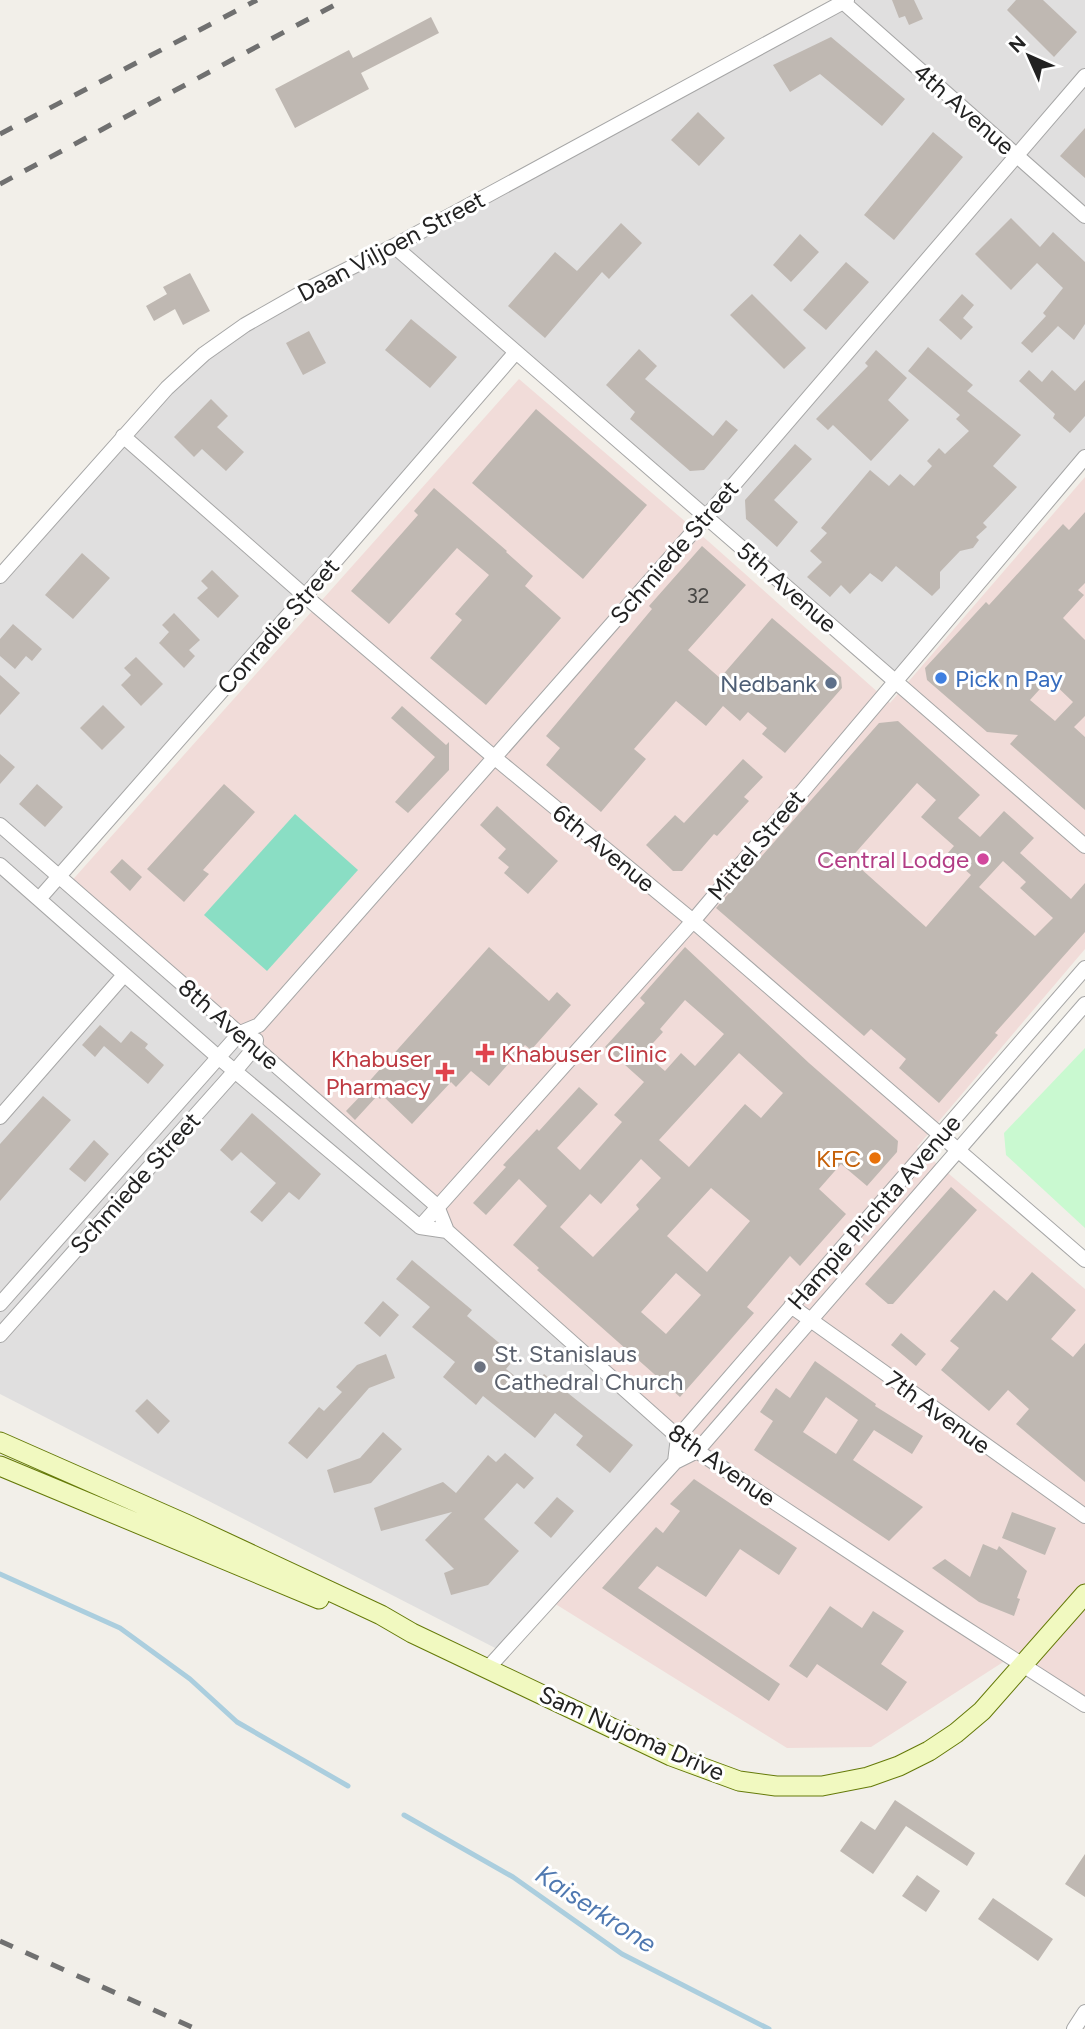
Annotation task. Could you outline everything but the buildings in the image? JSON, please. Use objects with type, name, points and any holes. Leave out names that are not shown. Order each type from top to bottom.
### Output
[{"type":"main road","name":"Sam Nujoma Drive","points":[[0,1442],[199,1530],[381,1615],[412,1633],[671,1756],[739,1781],[776,1786],[822,1786],[868,1777],[929,1751],[982,1711],[1085,1594]]},
{"type":"main road","name":"Sam Nujoma Drive","points":[[0,1466],[378,1624],[412,1633]]},
{"type":"street","name":"4th Avenue","points":[[845,1],[1085,216]]},
{"type":"street","name":"Daan Viljoen Street","points":[[0,576],[167,388],[204,354],[245,326],[310,288],[394,246],[845,1]]},
{"type":"street","name":"Schmiede Street","points":[[0,1304],[240,1033],[259,1025],[495,758],[1085,76]]},
{"type":"street","name":"5th Avenue","points":[[394,246],[1085,846]]},
{"type":"street","name":"Conradie Street","points":[[38,899],[516,352]]},
{"type":"street","name":"6th Avenue","points":[[123,436],[495,758],[693,920],[1085,1260]]},
{"type":"street","name":"Mittel Street","points":[[420,1227],[693,920],[1085,457]]},
{"type":"street","name":"8th Avenue","points":[[0,825],[437,1206],[447,1231],[678,1437],[944,1615],[1085,1705]]},
{"type":"street","name":"8th Avenue","points":[[0,865],[218,1057],[420,1227]]},
{"type":"street","name":"Hampie Plichta Avenue","points":[[678,1437],[1085,968]]},
{"type":"street","points":[[0,1117],[124,975]]},
{"type":"street","name":"Hampie Plichta Avenue","points":[[488,1668],[675,1462],[698,1451],[1085,1004]]},
{"type":"street","name":"Schmiede Street","points":[[0,1335],[235,1071],[255,1047],[259,1025]]},
{"type":"street","points":[[420,1227],[447,1231]]},
{"type":"street","name":"7th Avenue","points":[[791,1306],[1085,1516]]},
{"type":"street","points":[[675,1462],[678,1437]]},
{"type":"street","points":[[1074,2029],[1085,2012]]},
{"type":"shaded area","points":[[847,0],[1085,0],[1085,457],[895,680],[516,352],[58,876],[259,1025],[678,1437],[675,1462],[503,1652],[0,1394],[0,576],[204,354]]},
{"type":"shaded area","points":[[519,379],[708,541],[890,703],[1085,477],[1085,949],[917,1147],[1085,1289],[1085,1705],[1011,1657],[871,1747],[787,1748],[549,1600],[675,1462],[697,1451],[447,1231],[437,1206],[255,1047],[259,1025],[240,1033],[68,885]]},
{"type":"green space","points":[[295,814],[358,870],[267,971],[204,915]]},
{"type":"green space","points":[[1085,1048],[1085,1228],[1006,1155],[1004,1133]]},
{"type":"waterway","name":"Kaiserkrone","points":[[0,1574],[120,1628],[190,1679],[237,1722],[348,1786]]},
{"type":"waterway","name":"Kaiserkrone","points":[[404,1815],[513,1877],[622,1954],[769,2029]]},
{"type":"railway","points":[[0,134],[257,0]]},
{"type":"railway","points":[[0,184],[344,0]]},
{"type":"railway","points":[[0,1941],[196,2029]]},
{"type":"place","name":"Pick n Pay","points":[[941,678]]},
{"type":"place","name":"Nedbank","points":[[831,683]]},
{"type":"place","name":"Central Lodge","points":[[983,859]]},
{"type":"place","name":"Khabuser Clinic","points":[[485,1053]]},
{"type":"place","name":"Khabuser Pharmacy","points":[[445,1072]]},
{"type":"place","name":"KFC","points":[[875,1158]]},
{"type":"place","name":"St. Stanislaus Cathedral Church","points":[[480,1367]]}]
